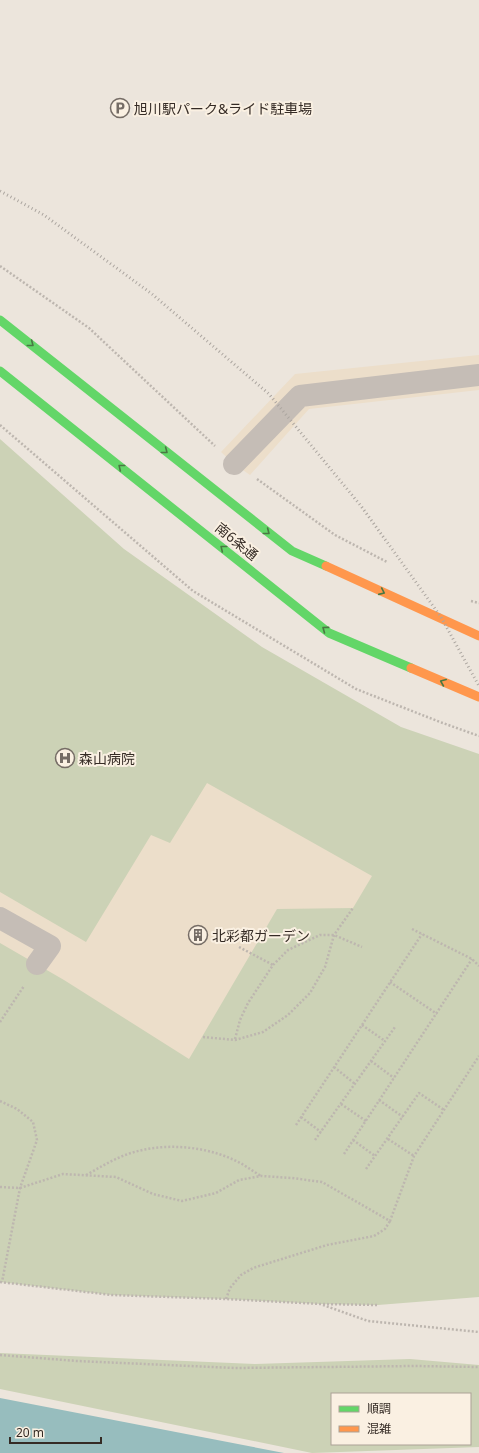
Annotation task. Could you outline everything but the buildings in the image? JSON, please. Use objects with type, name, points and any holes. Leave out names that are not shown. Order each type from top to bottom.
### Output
[{"type":"street","name":"南6条通","points":[[0,320],[292,551],[479,636]]},
{"type":"street","name":"南6条通","points":[[0,371],[329,633],[479,697]]},
{"type":"street","points":[[234,464],[300,396],[479,375]]},
{"type":"street","points":[[0,918],[50,946],[37,964]]},
{"type":"path","points":[[0,425],[193,591],[356,689],[479,736]]},
{"type":"path","points":[[202,1037],[234,1040],[263,1032],[288,1016],[310,993],[325,967],[334,935],[354,908]]},
{"type":"path","points":[[412,929],[472,959],[479,966]]},
{"type":"path","points":[[296,1125],[422,934]]},
{"type":"path","points":[[234,1040],[240,1020],[248,1003],[273,966],[288,950],[302,942],[320,935],[334,935],[362,947]]},
{"type":"path","points":[[239,948],[273,966]]},
{"type":"path","points":[[344,1154],[472,959]]},
{"type":"path","points":[[0,1022],[37,964]]},
{"type":"path","points":[[390,982],[437,1014]]},
{"type":"path","points":[[362,1025],[385,1041]]},
{"type":"path","points":[[315,1140],[395,1027]]},
{"type":"path","points":[[226,1299],[230,1288],[241,1274],[253,1268],[327,1245],[374,1236],[385,1229],[390,1221],[414,1156],[479,1056]]},
{"type":"path","points":[[371,1061],[394,1078]]},
{"type":"path","points":[[334,1067],[355,1084]]},
{"type":"path","points":[[366,1169],[420,1094],[444,1110]]},
{"type":"path","points":[[380,1100],[403,1117]]},
{"type":"path","points":[[0,1101],[17,1110],[33,1122],[37,1140],[20,1188],[1,1282],[112,1295],[378,1305]]},
{"type":"path","points":[[341,1104],[366,1122]]},
{"type":"path","points":[[301,1117],[321,1132]]},
{"type":"path","points":[[388,1139],[414,1156]]},
{"type":"path","points":[[353,1140],[375,1156]]},
{"type":"path","points":[[85,1175],[119,1157],[138,1151],[179,1146],[206,1151],[232,1159],[261,1176]]},
{"type":"path","points":[[0,1187],[20,1188],[63,1174],[116,1177],[153,1194],[182,1201],[216,1193],[239,1180],[261,1176],[322,1182],[390,1221]]},
{"type":"path","points":[[321,1304],[368,1321],[479,1332]]},
{"type":"path","points":[[0,1355],[77,1361],[235,1368],[414,1366],[479,1367]]},
{"type":"green space","points":[[0,439],[124,549],[262,647],[401,727],[479,754],[479,1297],[378,1305],[321,1304],[112,1295],[0,1282]]},
{"type":"green space","points":[[0,1353],[255,1364],[410,1359],[479,1365],[479,1447],[312,1453],[0,1389]]},
{"type":"shaded area","points":[[479,355],[479,390],[309,409],[250,475],[234,464],[221,452],[295,374]]},
{"type":"shaded area","points":[[207,783],[372,876],[353,908],[277,909],[189,1059],[64,980],[0,943],[0,892],[86,942],[151,835],[170,843]]},
{"type":"water","points":[[0,1398],[284,1453],[0,1453]]},
{"type":"railway","points":[[0,191],[44,215],[152,294],[269,394],[361,506],[441,617],[479,686]]},
{"type":"traffic: fast","points":[[0,320],[292,551],[326,566]]},
{"type":"traffic: fast","points":[[0,371],[329,633],[411,668]]},
{"type":"traffic: slow","points":[[326,566],[479,636]]},
{"type":"traffic: slow","points":[[411,668],[479,697]]},
{"type":"place","name":"旭川駅パーク&ライド駐車場","points":[[120,108]]},
{"type":"place","name":"森山病院","points":[[65,758]]},
{"type":"place","name":"北彩都ガーデン","points":[[198,935]]}]
